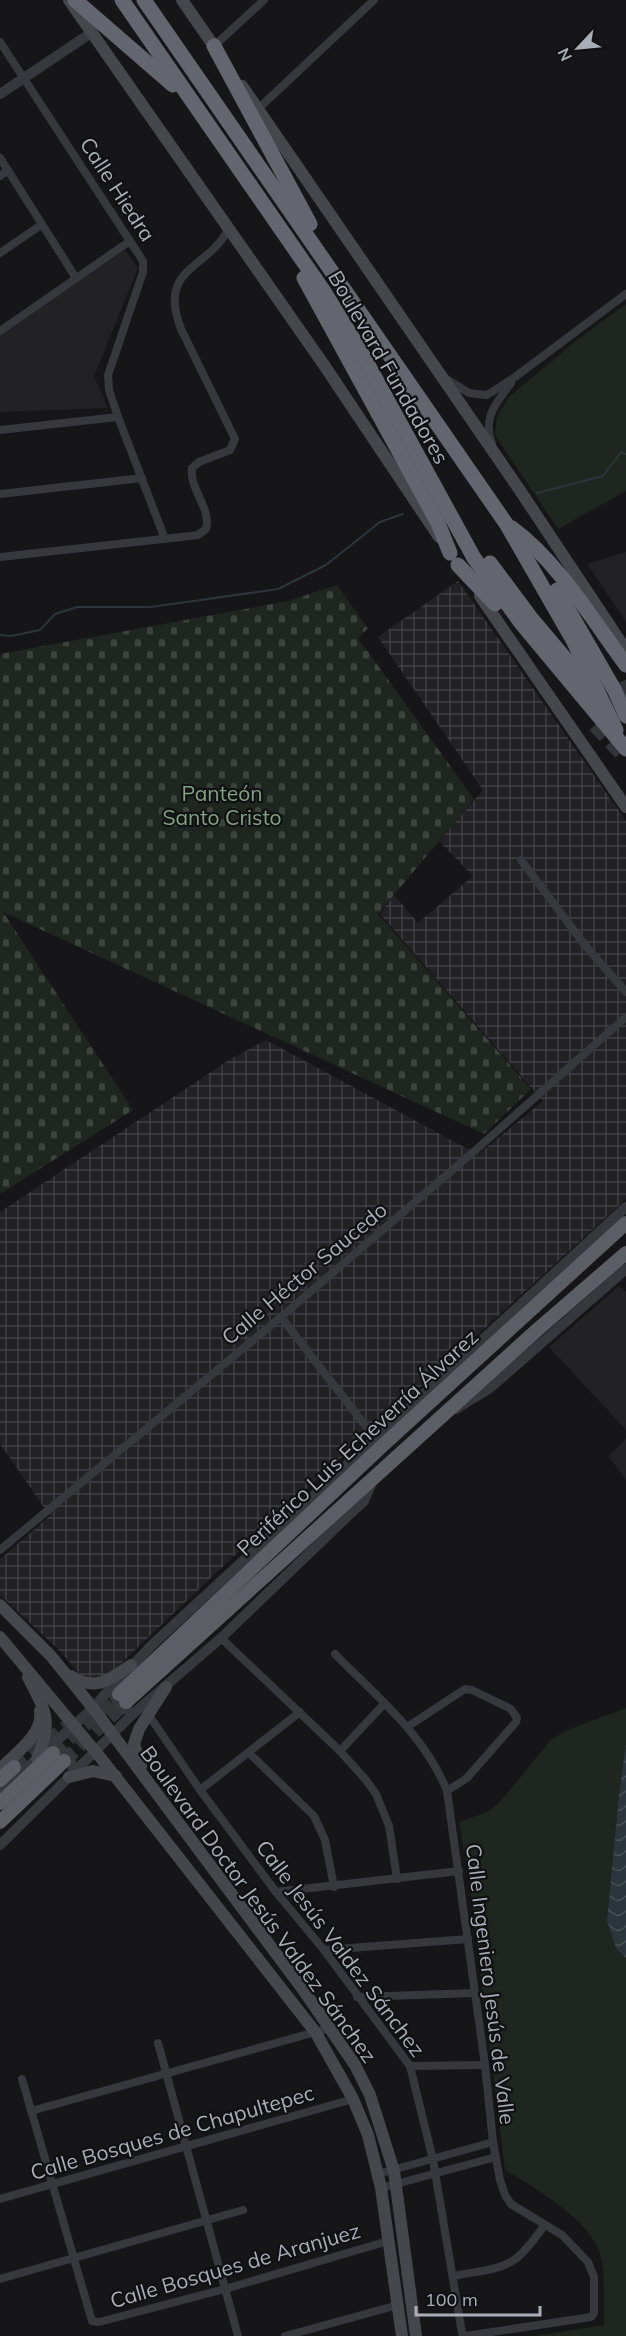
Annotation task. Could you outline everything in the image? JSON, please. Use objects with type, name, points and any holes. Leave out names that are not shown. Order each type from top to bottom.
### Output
[{"type":"highway","points":[[75,0],[193,104]]},
{"type":"highway","points":[[122,0],[252,187],[422,492],[435,525],[454,559],[485,592],[595,725]]},
{"type":"highway","name":"Boulevard Fundadores","points":[[144,0],[507,525],[568,631],[626,748],[549,659],[422,492]]},
{"type":"highway","points":[[214,46],[339,280]]},
{"type":"highway","points":[[422,492],[626,728]]},
{"type":"highway","points":[[507,525],[540,557],[578,612],[619,683]]},
{"type":"highway","points":[[507,525],[529,540],[546,558],[626,665]]},
{"type":"highway","points":[[528,546],[574,618],[615,691],[626,716]]},
{"type":"highway","name":"Periférico Luis Echeverría Álvarez","points":[[122,1697],[135,1669],[378,1443],[623,1227]]},
{"type":"highway","name":"Periférico Luis Echeverría Álvarez","points":[[122,1697],[372,1482],[537,1330],[626,1253]]},
{"type":"highway","points":[[0,1803],[55,1754]]},
{"type":"highway","points":[[0,1822],[55,1754]]},
{"type":"highway","points":[[0,1780],[7,1768]]},
{"type":"main road","points":[[69,0],[324,365],[422,492]]},
{"type":"main road","points":[[182,0],[498,458],[626,650]]},
{"type":"main road","points":[[454,559],[626,807]]},
{"type":"main road","name":"Boulevard Doctor Jesús Valdez Sánchez","points":[[0,1605],[51,1656],[93,1708],[355,2065],[370,2095],[397,2184],[416,2336]]},
{"type":"main road","name":"Boulevard Doctor Jesús Valdez Sánchez","points":[[0,1637],[116,1776],[316,2033],[353,2099],[368,2135],[381,2188],[402,2336]]},
{"type":"main road","points":[[15,1655],[47,1717],[46,1739],[37,1760]]},
{"type":"main road","points":[[63,1670],[81,1682],[93,1685],[135,1669]]},
{"type":"main road","points":[[158,1799],[138,1759],[134,1744],[139,1729],[166,1687]]},
{"type":"main road","points":[[7,1768],[32,1737],[40,1721],[41,1713],[36,1692]]},
{"type":"main road","points":[[71,1775],[93,1771],[116,1776]]},
{"type":"street","points":[[214,46],[264,0]]},
{"type":"street","points":[[258,109],[374,0]]},
{"type":"street","points":[[0,93],[91,33]]},
{"type":"street","name":"Calle Hiedra","points":[[0,42],[140,256],[144,266],[108,375],[109,390],[165,539]]},
{"type":"street","points":[[0,158],[4,173],[76,278]]},
{"type":"street","points":[[0,253],[41,225]]},
{"type":"street","points":[[0,557],[190,537],[206,530],[207,519],[192,480],[192,468],[199,462],[230,450],[235,439],[181,329],[177,315],[176,295],[183,275],[222,241],[228,230]]},
{"type":"street","points":[[0,331],[130,241]]},
{"type":"street","points":[[443,378],[469,393],[487,395],[515,377],[626,294]]},
{"type":"street","points":[[498,458],[489,435],[490,412],[515,377]]},
{"type":"street","points":[[0,430],[118,417]]},
{"type":"street","points":[[0,494],[142,478]]},
{"type":"street","points":[[520,860],[584,944],[626,992]]},
{"type":"street","name":"Calle Héctor Saucedo","points":[[0,1550],[281,1317],[626,1017]]},
{"type":"street","points":[[281,1317],[378,1443],[626,1207]]},
{"type":"street","points":[[435,1422],[490,1388],[626,1269]]},
{"type":"street","points":[[55,1754],[74,1725],[93,1708],[122,1697],[166,1687],[221,1638],[364,1501],[372,1482]]},
{"type":"street","points":[[221,1638],[340,1750],[366,1780],[383,1809],[389,1826],[397,1879]]},
{"type":"street","name":"Calle Ingeniero Jesús de Valle","points":[[335,1654],[407,1727],[434,1762],[447,1791],[485,2065],[493,2142],[503,2187],[511,2204],[562,2235],[588,2262],[594,2277],[593,2316],[465,2336]]},
{"type":"street","points":[[407,1727],[465,1689],[472,1690],[512,1709],[515,1713],[516,1722],[467,1778],[447,1791]]},
{"type":"street","points":[[0,1845],[113,1735],[122,1697]]},
{"type":"street","points":[[340,1750],[384,1704]]},
{"type":"street","points":[[200,1790],[300,1712]]},
{"type":"street","name":"Calle Jesús Valdez Sánchez","points":[[148,1714],[200,1790],[410,2066],[433,2160],[465,2336]]},
{"type":"street","points":[[0,1792],[37,1760],[61,1750],[67,1754],[73,1766],[71,1775]]},
{"type":"street","points":[[249,1752],[314,1816],[325,1840],[334,1887]]},
{"type":"street","points":[[276,1892],[459,1871]]},
{"type":"street","points":[[324,1950],[468,1939]]},
{"type":"street","points":[[357,1997],[474,1993]]},
{"type":"street","points":[[31,2111],[330,2028]]},
{"type":"street","points":[[158,2043],[238,2336]]},
{"type":"street","points":[[410,2066],[485,2065]]},
{"type":"street","points":[[22,2079],[74,2260]]},
{"type":"street","name":"Calle Bosques de Chapultepec","points":[[0,2199],[353,2099]]},
{"type":"street","points":[[378,2174],[493,2142]]},
{"type":"street","points":[[381,2188],[496,2157]]},
{"type":"street","points":[[0,2279],[74,2260],[243,2210]]},
{"type":"street","points":[[454,2276],[514,2260],[521,2255],[545,2225]]},
{"type":"street","name":"Calle Bosques de Aranjuez","points":[[74,2260],[92,2321],[99,2322],[225,2289],[388,2241]]},
{"type":"street","points":[[285,2336],[398,2305]]},
{"type":"shaded area","points":[[125,250],[138,268],[94,376],[108,408],[0,412],[0,335]]},
{"type":"shaded area","points":[[626,552],[626,622],[587,564]]},
{"type":"shaded area","points":[[458,581],[626,821],[626,1199],[277,1515],[93,1690],[60,1651],[0,1595],[0,1559],[50,1516],[0,1444],[0,1212],[229,1060],[266,1040],[464,1147],[480,1153],[543,1101],[380,914],[394,895],[418,923],[473,876],[439,841],[483,790],[378,637]]},
{"type":"shaded area","points":[[619,1286],[626,1292],[626,1430],[549,1347]]},
{"type":"shaded area","points":[[626,1439],[626,1480],[608,1456]]},
{"type":"green space","points":[[626,304],[626,491],[558,529],[495,435],[497,416],[509,397],[577,340]]},
{"type":"green space","name":"Panteón Santo Cristo","points":[[337,585],[368,628],[358,638],[474,799],[378,914],[531,1089],[484,1134],[3,912],[133,1110],[0,1194],[0,654],[288,601]]},
{"type":"green space","points":[[626,1708],[626,2336],[536,2336],[604,2325],[601,2256],[586,2230],[574,2218],[546,2196],[505,2170],[468,1872],[459,1822],[487,1812],[498,1804],[551,1740],[565,1731]]},
{"type":"water","points":[[626,1743],[626,1958],[616,1948],[607,1921]]},
{"type":"waterway","points":[[537,493],[603,476],[621,452],[626,454]]},
{"type":"waterway","points":[[0,635],[11,636],[40,630],[55,614],[77,607],[151,607],[278,589],[326,565],[380,522],[403,514]]},
{"type":"tunnel","points":[[619,683],[626,696]]},
{"type":"tunnel","points":[[595,725],[626,758]]},
{"type":"tunnel","points":[[53,1753],[119,1694]]},
{"type":"tunnel","points":[[64,1761],[126,1702]]},
{"type":"tunnel","points":[[14,1767],[74,1721]]}]
